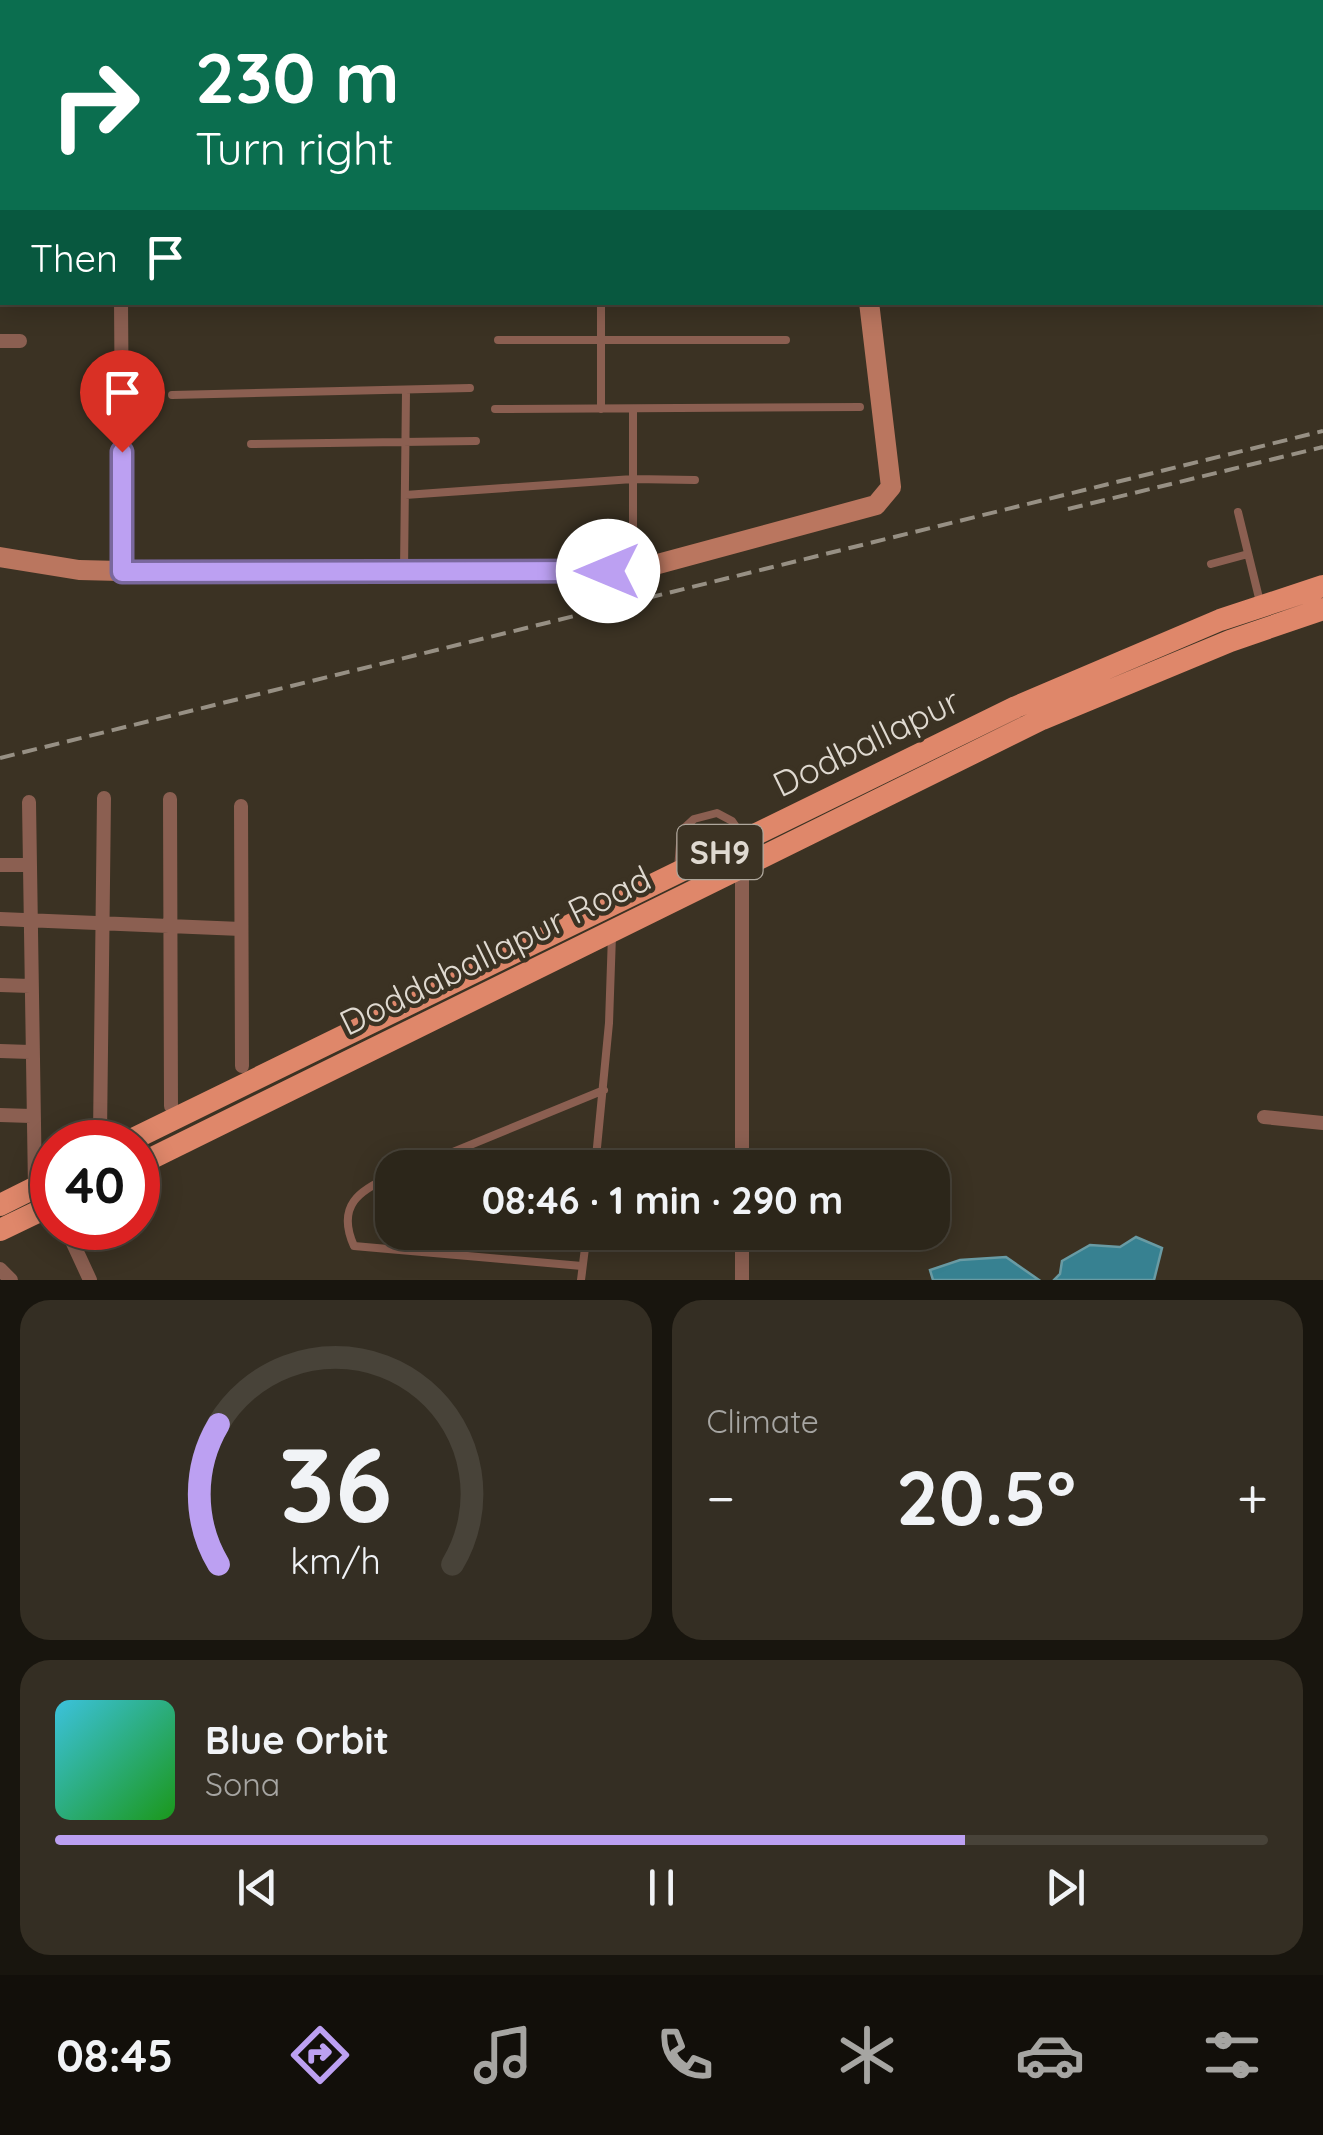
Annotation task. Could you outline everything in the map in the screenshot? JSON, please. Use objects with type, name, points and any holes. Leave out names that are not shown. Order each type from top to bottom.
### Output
[{"type":"main road","name":"Dodballapur","points":[[160,1126],[1016,707],[1260,606],[1323,586]]},
{"type":"main road","name":"Doddaballapur Road","points":[[160,1153],[1042,719],[1230,641],[1323,609]]},
{"type":"main road","points":[[0,1205],[30,1191]]},
{"type":"main road","points":[[0,1230],[30,1216]]},
{"type":"street","points":[[121,305],[122,572]]},
{"type":"street","points":[[0,558],[122,572],[608,571],[633,568],[876,504],[890,487],[870,305]]},
{"type":"street","points":[[0,341],[20,341]]},
{"type":"street","points":[[100,1120],[104,798]]},
{"type":"street","points":[[170,799],[171,1106]]},
{"type":"street","points":[[29,802],[32,1120]]},
{"type":"street","points":[[241,806],[242,1066]]},
{"type":"street","points":[[0,864],[30,866]]},
{"type":"street","points":[[742,866],[742,1150]]},
{"type":"street","points":[[0,919],[242,929]]},
{"type":"street","points":[[0,985],[30,986]]},
{"type":"street","points":[[0,1050],[30,1052]]},
{"type":"street","points":[[0,1116],[31,1116]]},
{"type":"street","points":[[1264,1116],[1323,1123]]},
{"type":"street","points":[[76,1250],[90,1280]]},
{"type":"street","points":[[742,1250],[742,1280]]},
{"type":"street","points":[[0,1269],[11,1280]]},
{"type":"lane","points":[[601,305],[601,409]]},
{"type":"lane","points":[[498,340],[786,340]]},
{"type":"lane","points":[[172,395],[470,388]]},
{"type":"lane","points":[[404,571],[406,392]]},
{"type":"lane","points":[[496,409],[860,407]]},
{"type":"lane","points":[[633,409],[633,568]]},
{"type":"lane","points":[[251,444],[476,441]]},
{"type":"lane","points":[[406,494],[633,479],[695,480]]},
{"type":"lane","points":[[1238,512],[1260,606]]},
{"type":"lane","points":[[1211,564],[1248,554]]},
{"type":"lane","points":[[678,873],[680,831],[694,819],[717,813],[732,821],[745,840]]},
{"type":"lane","points":[[597,1150],[612,931]]},
{"type":"lane","points":[[458,1150],[604,1090]]},
{"type":"lane","points":[[375,1183],[363,1188],[352,1202],[348,1232],[354,1246],[375,1248]]},
{"type":"lane","points":[[400,1250],[582,1266]]},
{"type":"lane","points":[[581,1280],[584,1250]]},
{"type":"water","points":[[1136,1237],[1162,1248],[1154,1280],[1054,1280],[1060,1274],[1062,1261],[1090,1245],[1120,1247]]},
{"type":"water","points":[[1006,1257],[1039,1280],[933,1280],[930,1270],[960,1260]]},
{"type":"railway","points":[[0,758],[1323,431]]},
{"type":"railway","points":[[1068,509],[1323,447]]},
{"type":"route","points":[[122,452],[122,572],[608,571]]}]
